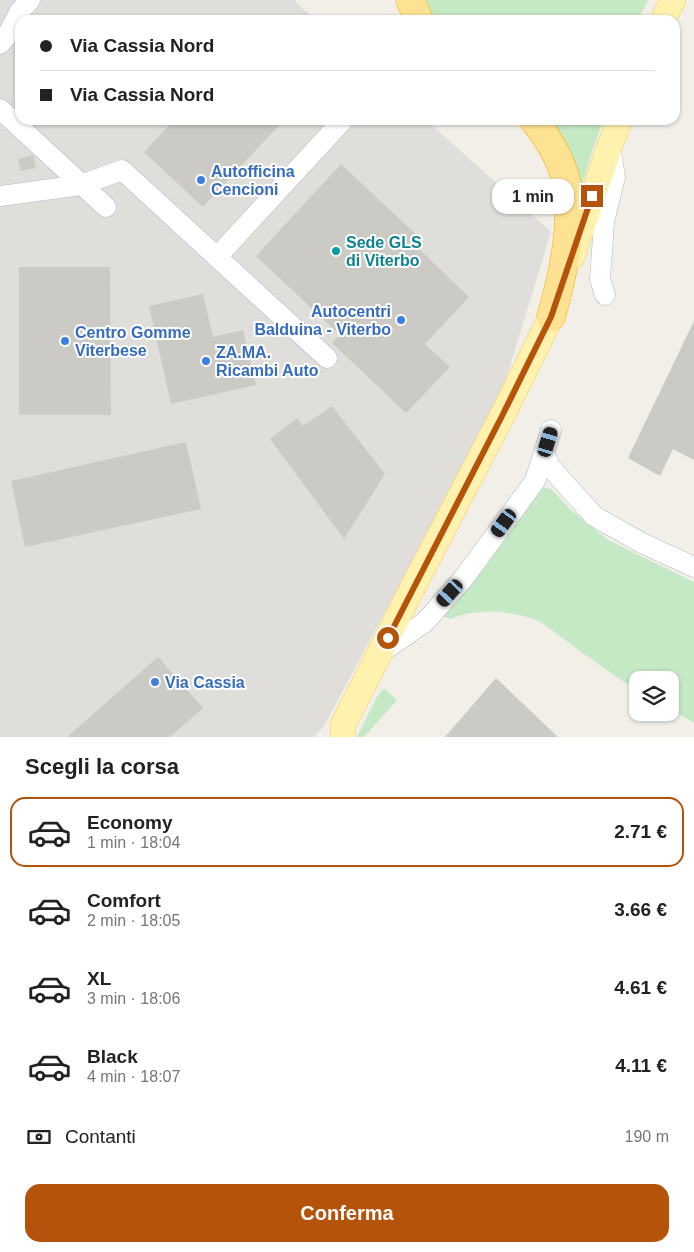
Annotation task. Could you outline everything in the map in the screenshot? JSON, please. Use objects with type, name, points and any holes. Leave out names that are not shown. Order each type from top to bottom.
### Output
[{"type":"highway","points":[[410,0],[418,15]]},
{"type":"highway","points":[[537,125],[554,150],[566,181],[568,227],[566,250],[563,272],[551,317]]},
{"type":"main road","points":[[337,733],[502,416],[551,317],[618,125]]},
{"type":"street","points":[[0,23],[24,4]]},
{"type":"street","points":[[0,44],[7,36],[15,21]]},
{"type":"street","points":[[0,109],[15,123]]},
{"type":"street","points":[[17,125],[106,207]]},
{"type":"street","points":[[217,257],[338,125]]},
{"type":"street","points":[[605,295],[600,279],[604,222],[615,177],[610,145]]},
{"type":"street","points":[[0,196],[80,185],[122,170],[327,358]]},
{"type":"street","points":[[380,653],[425,622],[463,579],[535,481],[551,430]]},
{"type":"street","points":[[544,454],[551,468],[594,516],[642,543],[694,567]]},
{"type":"shaded area","points":[[0,0],[294,0],[310,15],[15,15],[15,125],[432,125],[551,232],[507,376],[474,446],[324,726],[314,737],[0,737]]},
{"type":"green space","points":[[421,0],[648,0],[640,15],[428,15]]},
{"type":"green space","points":[[544,125],[601,125],[574,213]]},
{"type":"green space","points":[[540,487],[551,489],[571,510],[608,540],[694,582],[694,723],[679,714],[679,671],[629,671],[629,685],[536,620],[504,612],[472,613],[450,619],[443,616],[487,565],[534,493]]},
{"type":"green space","points":[[384,688],[397,700],[364,737],[357,737],[377,697]]},
{"type":"building","name":"Autofficina Cencioni","points":[[169,125],[279,125],[203,207],[144,152]]},
{"type":"building","points":[[33,155],[36,168],[21,171],[18,159]]},
{"type":"building","points":[[341,164],[422,240],[416,246],[469,297],[425,344],[450,367],[406,413],[332,343],[340,335],[256,256]]},
{"type":"building","name":"Centro Gomme Viterbese","points":[[19,267],[110,267],[111,415],[19,415]]},
{"type":"building","name":"ZA.MA. Ricambi Auto","points":[[203,294],[213,337],[243,330],[256,385],[171,404],[149,306]]},
{"type":"building","points":[[694,321],[694,460],[673,449],[660,476],[628,458]]},
{"type":"building","points":[[332,406],[385,474],[344,539],[270,439],[297,418],[303,426]]},
{"type":"building","points":[[186,442],[201,509],[25,547],[11,481]]},
{"type":"building","name":"Via Cassia","points":[[158,657],[203,708],[170,737],[67,737]]},
{"type":"building","points":[[496,678],[558,737],[445,737]]},
{"type":"place","name":"Autofficina Cencioni","points":[[201,180]]},
{"type":"place","name":"Sede GLS di Viterbo","points":[[336,251]]},
{"type":"place","name":"Autocentri Balduina - Viterbo","points":[[401,320]]},
{"type":"place","name":"Centro Gomme Viterbese","points":[[65,341]]},
{"type":"place","name":"ZA.MA. Ricambi Auto","points":[[206,361]]},
{"type":"place","name":"Via Cassia","points":[[155,682]]},
{"type":"route","points":[[388,638],[551,317],[592,196]]}]
